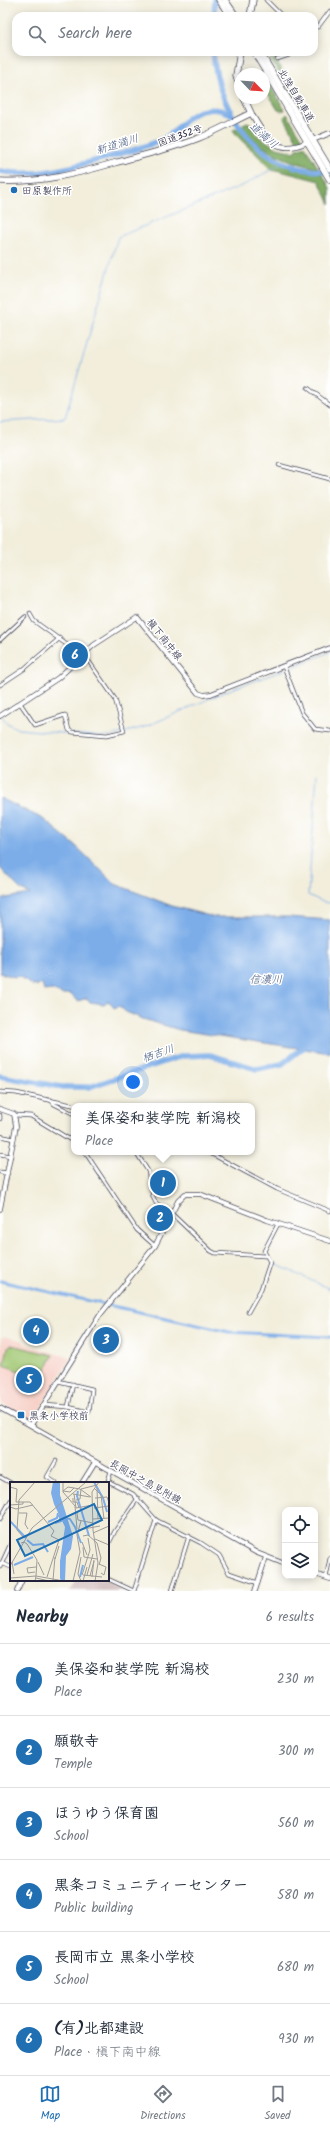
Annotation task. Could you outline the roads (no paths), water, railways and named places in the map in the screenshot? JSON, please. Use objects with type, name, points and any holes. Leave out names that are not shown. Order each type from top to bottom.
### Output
[{"type":"highway","points":[[219,0],[227,12]]},
{"type":"highway","points":[[225,0],[233,12]]},
{"type":"highway","points":[[251,12],[253,0]]},
{"type":"highway","points":[[237,68],[239,56]]},
{"type":"highway","name":"北陸自動車道","points":[[257,56],[323,162],[330,169]]},
{"type":"highway","name":"北陸自動車道","points":[[262,56],[323,162],[330,179]]},
{"type":"highway","points":[[247,104],[251,113]]},
{"type":"highway","name":"国道352号","points":[[0,181],[34,181],[67,176],[172,148],[200,138],[251,113]]},
{"type":"main road","points":[[251,113],[264,134],[274,144],[288,148],[305,143]]},
{"type":"main road","points":[[315,139],[330,133]]},
{"type":"main road","name":"槇下南中線","points":[[0,716],[58,678],[98,642],[137,617],[198,692],[204,696],[284,667],[330,648]]},
{"type":"main road","points":[[0,1110],[12,1112],[15,1115],[14,1139],[8,1173],[2,1190],[0,1208]]},
{"type":"main road","points":[[31,1425],[100,1315],[155,1246],[182,1196],[195,1193],[278,1224],[330,1241]]},
{"type":"main road","name":"長岡中之島見附線","points":[[0,1408],[266,1557],[282,1563]]},
{"type":"main road","points":[[83,1482],[95,1462]]},
{"type":"main road","points":[[255,1591],[266,1557]]},
{"type":"main road","points":[[318,1575],[328,1578]]},
{"type":"main road","points":[[17,1591],[22,1581]]},
{"type":"street","points":[[266,0],[278,12]]},
{"type":"street","points":[[318,27],[330,11]]},
{"type":"street","points":[[277,59],[289,56]]},
{"type":"street","points":[[308,388],[330,405]]},
{"type":"street","points":[[279,465],[330,479]]},
{"type":"street","points":[[20,703],[35,725],[65,716],[72,732],[107,735],[124,731],[112,694],[83,656],[60,638],[34,621],[30,614]]},
{"type":"street","points":[[0,640],[24,617]]},
{"type":"street","points":[[0,685],[24,669],[60,638]]},
{"type":"street","points":[[284,667],[302,713],[315,729],[330,731]]},
{"type":"street","points":[[0,1092],[71,1105]]},
{"type":"street","points":[[51,1100],[54,1104],[71,1112]]},
{"type":"street","points":[[15,1115],[31,1116],[71,1138]]},
{"type":"street","points":[[0,1136],[14,1139]]},
{"type":"street","points":[[0,1154],[11,1156]]},
{"type":"street","points":[[87,1155],[137,1230],[155,1246]]},
{"type":"street","points":[[138,1155],[148,1171],[155,1201],[161,1208],[172,1214],[182,1226],[199,1238],[204,1247],[215,1253],[265,1256]]},
{"type":"street","points":[[214,1155],[278,1189],[330,1211]]},
{"type":"street","points":[[0,1172],[8,1173]]},
{"type":"street","points":[[248,1312],[261,1289],[270,1262],[265,1256],[264,1251],[278,1224]]},
{"type":"street","points":[[44,1405],[68,1407],[89,1412],[92,1389],[58,1381]]},
{"type":"street","points":[[68,1407],[73,1384]]},
{"type":"street","points":[[54,1482],[47,1478],[56,1461]]},
{"type":"street","points":[[111,1470],[108,1481],[138,1498],[156,1520],[189,1536],[219,1555],[229,1573],[258,1583]]},
{"type":"street","points":[[0,1477],[10,1482]]},
{"type":"street","points":[[133,1494],[137,1485]]},
{"type":"street","points":[[109,1543],[115,1531],[138,1498]]},
{"type":"street","points":[[0,1519],[10,1502]]},
{"type":"street","points":[[109,1579],[134,1591],[156,1520]]},
{"type":"street","points":[[172,1591],[189,1536]]},
{"type":"street","points":[[10,1545],[0,1565],[10,1567]]},
{"type":"street","points":[[328,1578],[330,1558]]},
{"type":"water","name":"信濃川","points":[[0,798],[43,819],[77,847],[115,884],[172,906],[214,917],[288,917],[330,920],[330,1053],[180,1030],[143,1019],[126,1012],[119,1006],[114,1008],[109,1001],[104,1004],[90,1002],[87,998],[78,1001],[69,993],[63,995],[52,990],[44,991],[42,983],[37,986],[32,985],[19,976],[15,977],[0,973],[0,899],[30,894],[20,889],[0,868]]},
{"type":"waterway","name":"道満川","points":[[214,12],[215,0]]},
{"type":"waterway","name":"道満川","points":[[214,56],[217,75],[224,98],[234,118],[248,136],[264,151],[283,163],[305,169],[330,171]]},
{"type":"waterway","name":"新道満川","points":[[0,171],[29,173],[73,167],[135,150],[159,141],[170,135],[191,116],[201,111],[216,110],[224,111],[230,114]]},
{"type":"waterway","points":[[0,422],[65,418],[118,237],[246,184],[283,162]]},
{"type":"waterway","points":[[287,669],[330,652]]},
{"type":"waterway","points":[[107,737],[145,727],[229,690],[284,670]]},
{"type":"waterway","points":[[2,716],[7,723],[18,729],[104,737]]},
{"type":"waterway","points":[[317,774],[308,895],[323,902],[330,903]]},
{"type":"waterway","name":"栖吉川","points":[[0,1076],[62,1087],[89,1087],[182,1056],[210,1055],[257,1069],[282,1064],[308,1044]]},
{"type":"waterway","points":[[275,1264],[330,1289]]},
{"type":"waterway","points":[[0,1281],[229,1332],[330,1337]]},
{"type":"place","name":"田原製作所","points":[[14,190]]},
{"type":"place","name":"(有)北都建設","points":[[75,655]]},
{"type":"place","name":"美保姿和装学院 新潟校","points":[[163,1183]]},
{"type":"place","name":"願敬寺","points":[[160,1218]]},
{"type":"place","name":"黒条コミュニティーセンター","points":[[36,1331]]},
{"type":"place","name":"ほうゆう保育園","points":[[106,1340]]},
{"type":"place","name":"長岡市立 黒条小学校","points":[[29,1380]]},
{"type":"place","name":"黒条小学校前","points":[[21,1415]]}]
